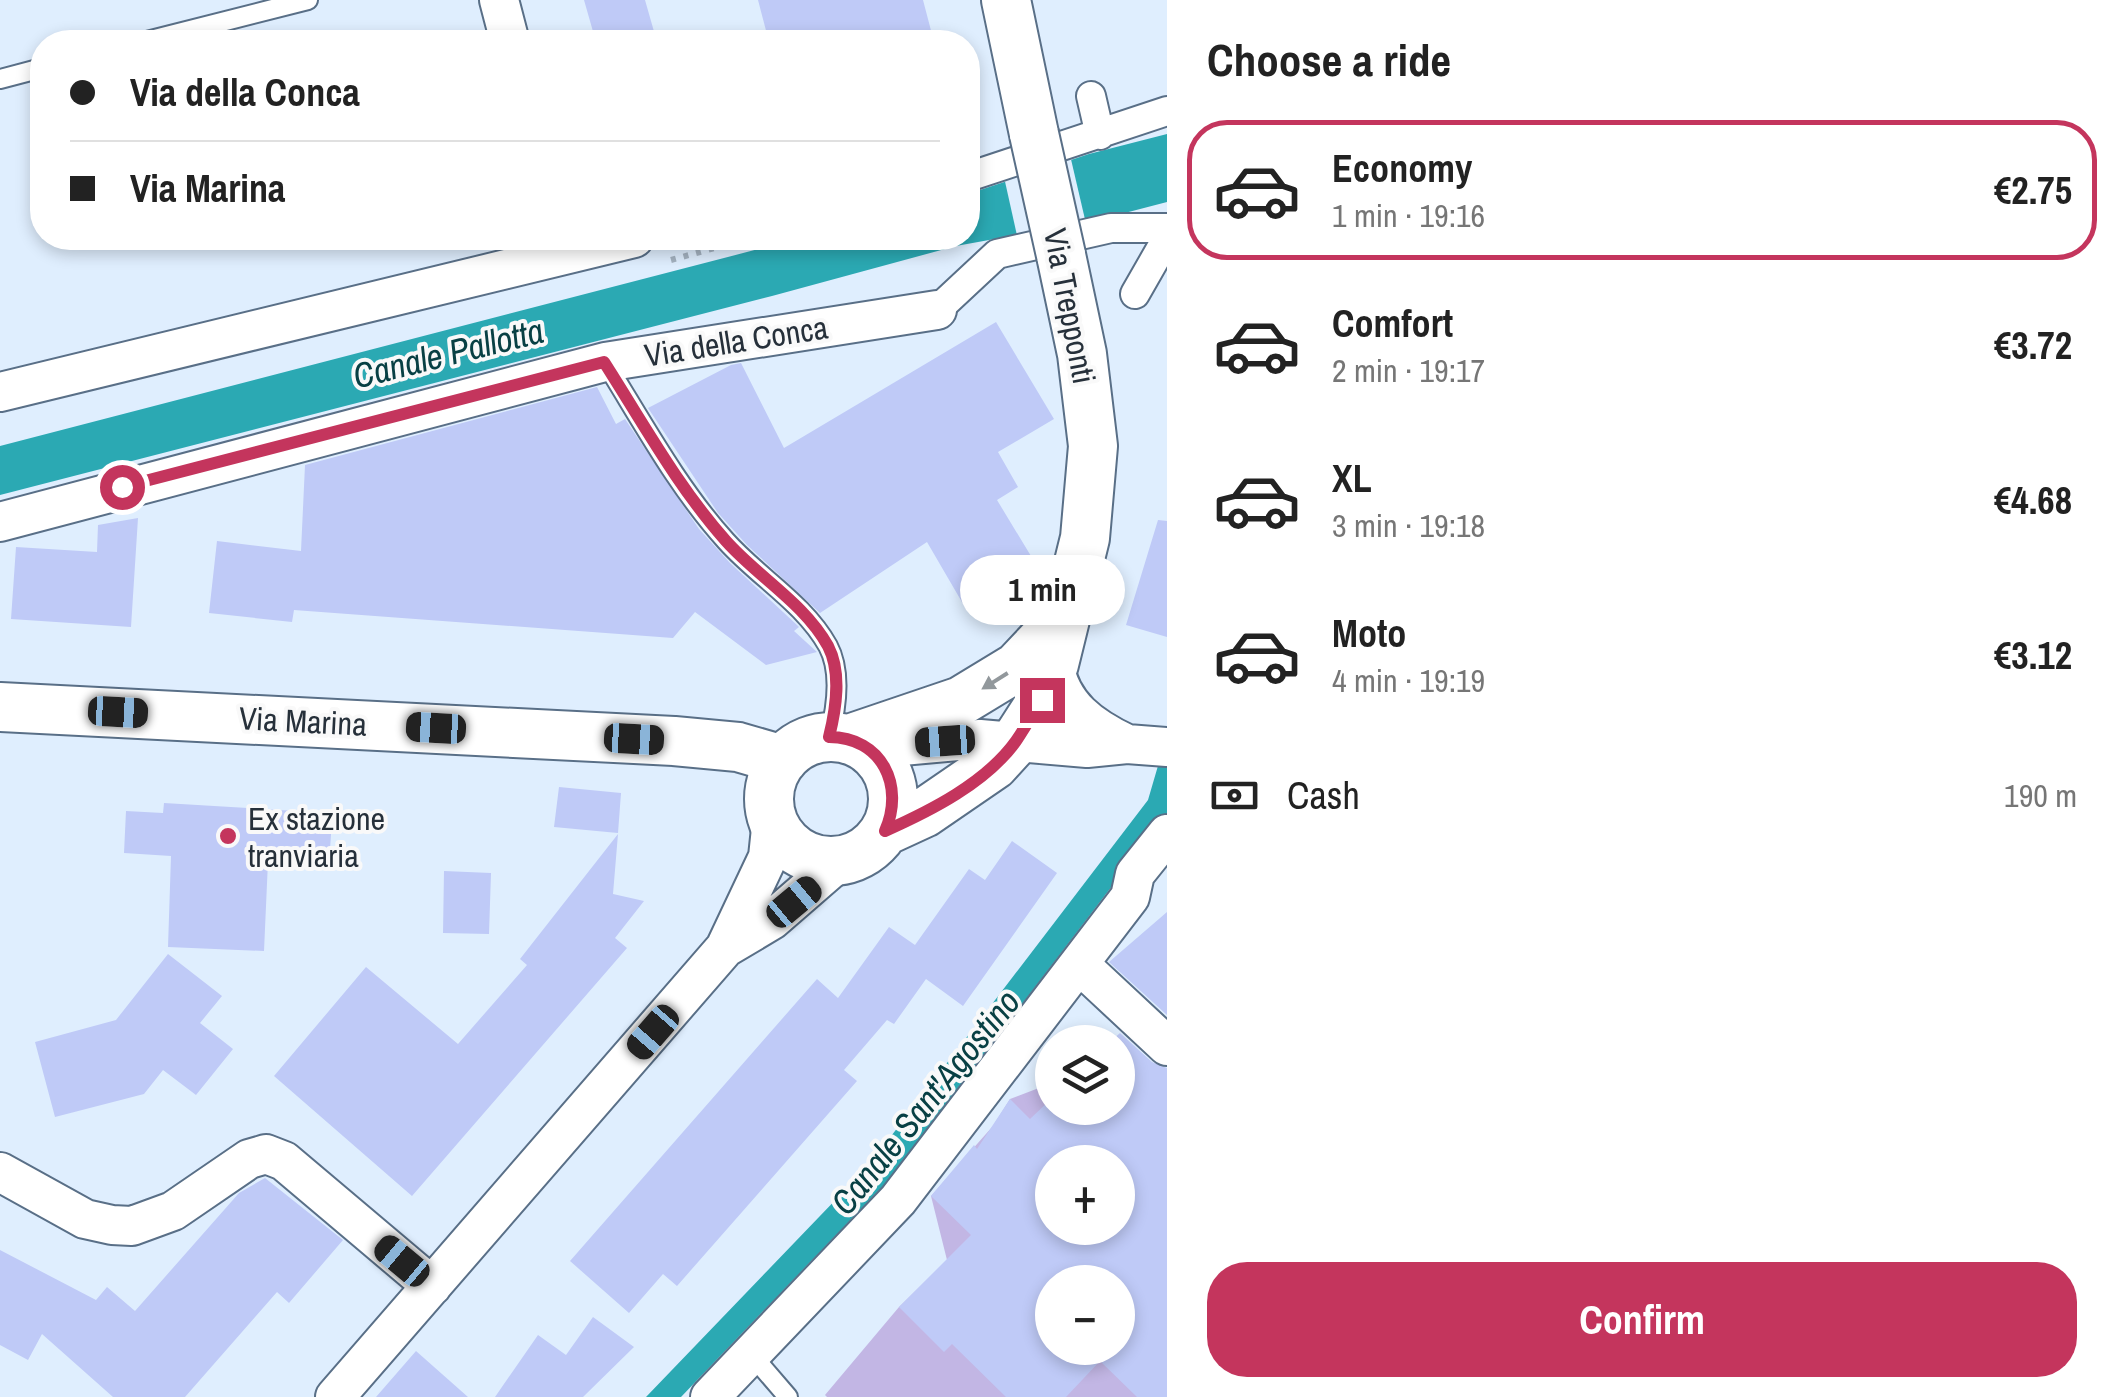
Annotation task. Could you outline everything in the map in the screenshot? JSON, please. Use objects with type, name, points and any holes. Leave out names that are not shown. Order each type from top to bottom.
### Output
[{"type":"street","points":[[499,0],[507,30]]},
{"type":"street","name":"Via Trepponti","points":[[1006,0],[1082,354],[1093,446],[1085,538],[1066,614]]},
{"type":"street","points":[[1091,96],[1100,135]]},
{"type":"street","points":[[980,173],[1167,111]]},
{"type":"street","name":"Via della Conca","points":[[0,522],[604,362],[937,310],[997,254],[1111,228],[1167,228]]},
{"type":"street","points":[[1135,294],[1167,238]]},
{"type":"street","points":[[0,392],[552,250]]},
{"type":"street","points":[[885,831],[924,813],[962,788],[994,765],[1015,742],[1042,700],[1066,614]]},
{"type":"street","points":[[849,742],[980,690],[1016,667],[1066,614]]},
{"type":"street","points":[[1054,664],[1057,681],[1079,715],[1127,744]]},
{"type":"street","name":"Via Marina","points":[[0,707],[674,741],[738,746],[783,760]]},
{"type":"street","points":[[336,1397],[725,948],[768,857],[770,792],[783,760],[800,745],[980,739],[1087,748],[1127,744],[1167,747]]},
{"type":"street","points":[[725,948],[772,920],[840,861],[866,851],[885,831],[892,815],[888,772],[849,742]]},
{"type":"street","points":[[772,819],[782,838],[798,853],[818,861],[840,861]]},
{"type":"street","points":[[710,1397],[898,1200],[1130,897],[1134,874],[1167,834]]},
{"type":"street","points":[[1079,964],[1167,1046]]},
{"type":"street","points":[[0,1172],[85,1218],[112,1226],[132,1226],[173,1211],[249,1159],[266,1154],[284,1161],[432,1286]]},
{"type":"lane","points":[[190,30],[308,0]]},
{"type":"lane","points":[[0,80],[30,71]]},
{"type":"lane","points":[[604,362],[686,492],[728,543],[811,620],[830,650],[849,742]]},
{"type":"lane","points":[[751,1354],[788,1397]]},
{"type":"shaded area","points":[[1035,1089],[1035,1125],[1125,1125],[1167,1169],[1167,1397],[825,1395],[899,1307],[947,1260],[931,1196],[993,1126],[1010,1099]]},
{"type":"water","points":[[1167,134],[1167,202],[1094,221],[980,242],[980,190],[1089,154]]},
{"type":"water","name":"Canale Pallotta","points":[[755,250],[941,250],[0,495],[0,446]]},
{"type":"water","name":"Canale Sant'Agostino","points":[[1167,735],[1167,814],[885,1184],[681,1397],[646,1397],[869,1165],[1148,800]]},
{"type":"pier","points":[[1070,155],[1087,228],[1018,240],[1004,177]]},
{"type":"building","points":[[584,0],[645,0],[654,30],[593,30]]},
{"type":"building","points":[[758,0],[923,0],[931,30],[766,30]]},
{"type":"building","points":[[996,322],[1054,419],[998,452],[1018,487],[997,500],[1037,566],[966,609],[927,542],[820,613],[718,513],[648,408],[741,363],[784,448]]},
{"type":"building","points":[[597,387],[616,424],[625,419],[699,529],[799,627],[794,631],[817,652],[766,665],[695,612],[673,638],[294,610],[292,622],[209,613],[217,541],[301,551],[305,465]]},
{"type":"building","points":[[138,518],[131,627],[11,619],[16,547],[97,552],[98,525]]},
{"type":"building","points":[[1158,520],[1167,521],[1167,637],[1126,625]]},
{"type":"building","points":[[559,787],[621,793],[618,833],[554,827]]},
{"type":"building","points":[[164,803],[297,811],[297,817],[332,819],[329,865],[268,861],[264,951],[168,947],[171,856],[124,853],[126,811],[163,813]]},
{"type":"building","points":[[618,834],[613,894],[644,901],[615,938],[627,948],[412,1196],[274,1076],[366,967],[458,1044],[527,965],[520,959]]},
{"type":"building","points":[[1012,841],[1057,873],[963,1006],[926,979],[894,1024],[887,1020],[844,1070],[857,1081],[677,1286],[663,1274],[629,1313],[570,1261],[817,979],[838,998],[889,927],[915,945],[969,869],[985,880]]},
{"type":"building","points":[[444,871],[491,873],[489,934],[443,933]]},
{"type":"building","points":[[1167,912],[1167,1015],[1109,962]]},
{"type":"building","points":[[168,954],[222,996],[200,1023],[233,1049],[196,1095],[163,1070],[144,1094],[55,1117],[35,1042],[116,1020]]},
{"type":"building","points":[[1135,1047],[1152,1062],[1167,1068],[1167,1397],[1137,1397],[1104,1365],[1135,1365],[1135,1265],[1035,1265],[1035,1365],[1096,1365],[1066,1397],[1006,1397],[952,1344],[944,1352],[899,1307],[971,1235],[931,1196],[974,1145],[977,1149],[1010,1099],[1030,1119],[1035,1114],[1035,1125],[1135,1125]]},
{"type":"building","points":[[265,1178],[343,1240],[289,1303],[277,1292],[185,1397],[113,1397],[42,1334],[28,1360],[0,1345],[0,1250],[96,1300],[107,1287],[135,1311],[239,1193]]},
{"type":"building","points":[[593,1317],[634,1347],[583,1397],[495,1397],[538,1335],[566,1355]]},
{"type":"building","points":[[416,1351],[468,1397],[376,1397]]},
{"type":"place","name":"Ex stazione tranviaria","points":[[228,836]]},
{"type":"route","points":[[122,487],[604,362],[686,492],[728,543],[811,620],[830,650],[838,703],[829,737],[869,749],[888,772],[894,802],[885,831],[924,813],[994,765],[1015,742],[1042,700]]}]
